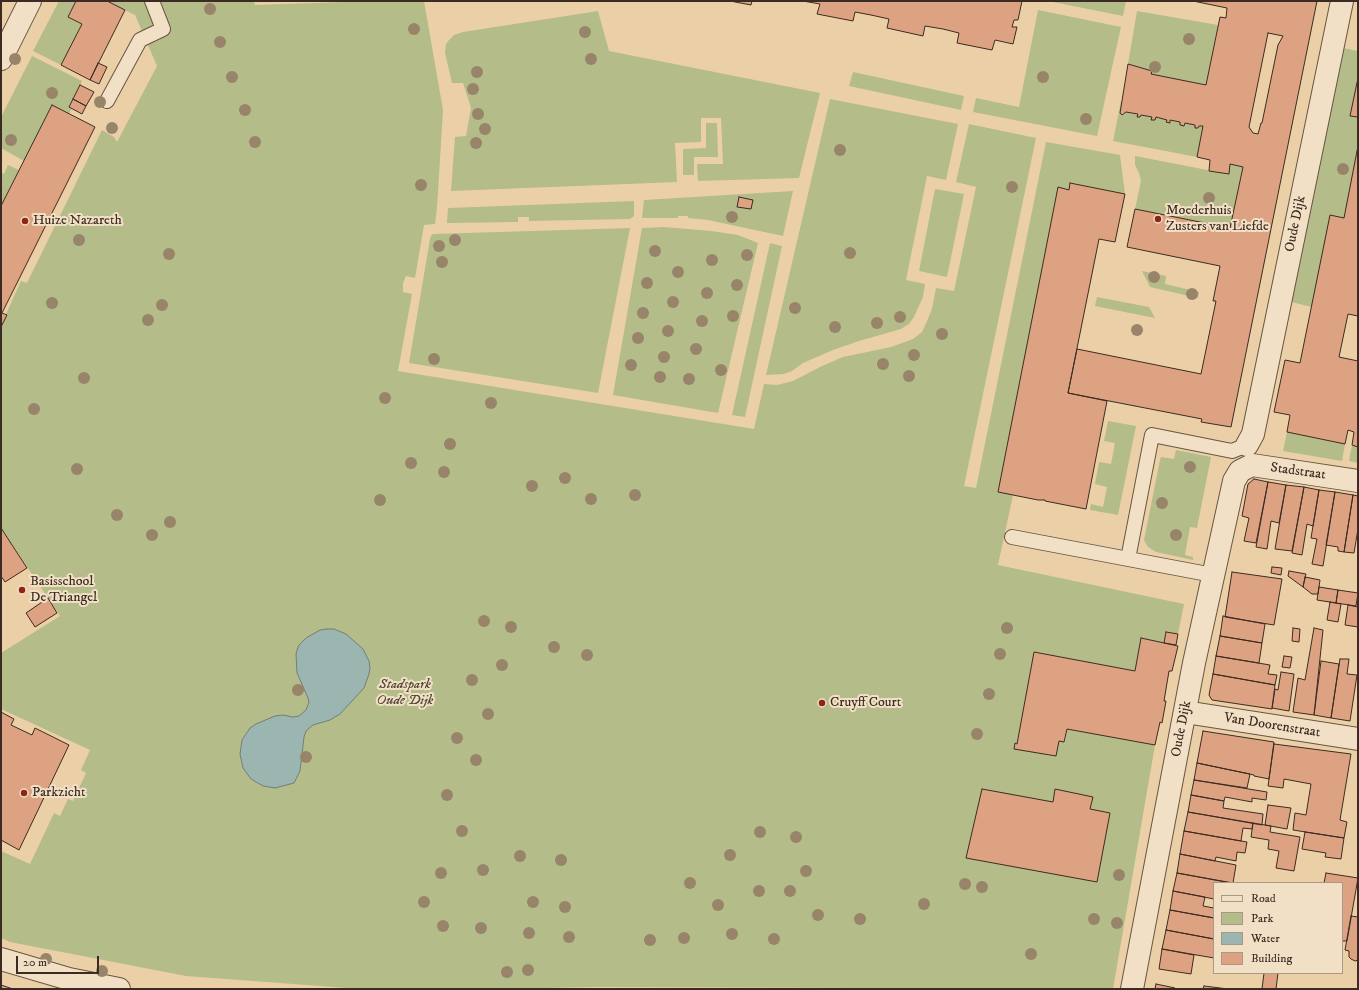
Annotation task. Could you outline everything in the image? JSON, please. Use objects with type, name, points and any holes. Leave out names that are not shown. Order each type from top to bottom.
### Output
[{"type":"street","points":[[1,59],[30,1]]},
{"type":"street","name":"Oude Dijk","points":[[1247,446],[1253,434],[1342,1]]},
{"type":"street","name":"Stadstraat","points":[[1240,471],[1252,465],[1358,481]]},
{"type":"street","name":"Oude Dijk","points":[[1132,989],[1185,712],[1234,481],[1240,471]]},
{"type":"street","name":"Van Doorenstraat","points":[[1185,712],[1358,739]]},
{"type":"street","points":[[1,959],[69,980],[101,987],[119,989]]},
{"type":"lane","points":[[107,101],[140,40],[163,29],[152,1]]},
{"type":"lane","points":[[1128,559],[1152,435],[1232,451],[1247,446]]},
{"type":"lane","points":[[1012,537],[1214,575]]},
{"type":"green space","points":[[59,1],[76,1],[68,17],[82,24],[61,65],[33,51]]},
{"type":"green space","name":"Stadspark Oude Dijk","points":[[111,1],[254,1],[255,5],[373,1],[424,1],[443,110],[437,208],[435,224],[424,225],[415,278],[406,276],[403,283],[403,292],[412,294],[398,371],[754,429],[764,384],[777,385],[793,381],[843,357],[891,347],[913,339],[922,332],[927,321],[932,309],[936,288],[954,291],[976,187],[956,182],[969,124],[1036,138],[964,486],[976,488],[1046,142],[1120,155],[1125,194],[1070,183],[1069,190],[1058,188],[998,491],[1013,495],[998,565],[1184,604],[1178,634],[1166,632],[1164,643],[1141,638],[1135,671],[1034,652],[1017,744],[1015,744],[1014,748],[1056,756],[1059,741],[1065,741],[1067,729],[1155,745],[1113,989],[598,987],[360,989],[186,976],[10,942],[1,938],[1,851],[30,864],[54,813],[60,816],[68,799],[73,801],[86,773],[81,770],[90,750],[1,709],[1,653],[60,616],[1,528],[1,325],[21,281],[27,283],[102,130],[114,137],[117,142],[157,66],[135,15],[111,3]]},
{"type":"green space","points":[[1048,1],[1126,1],[1123,16]]},
{"type":"green space","points":[[1038,10],[1121,27],[1097,136],[973,112],[976,98],[1019,107]]},
{"type":"green space","points":[[598,11],[609,51],[820,93],[799,178],[698,181],[697,164],[723,164],[721,118],[701,118],[701,142],[675,143],[677,182],[451,191],[455,137],[466,136],[471,108],[463,83],[452,83],[445,53],[446,44],[449,40],[454,35],[463,32]]},
{"type":"green space","points":[[1137,11],[1218,25],[1206,85],[1151,74],[1152,71],[1128,64]]},
{"type":"green space","points":[[1343,48],[1358,51],[1358,146],[1344,218],[1331,215],[1312,307],[1291,302]]},
{"type":"green space","points":[[32,56],[82,81],[69,107],[72,108],[69,114],[52,106],[24,161],[1,148],[1,117]]},
{"type":"green space","points":[[853,72],[964,96],[961,110],[849,86]]},
{"type":"green space","points":[[830,99],[958,124],[946,180],[927,176],[906,280],[925,284],[923,297],[914,317],[909,324],[901,329],[833,350],[803,363],[792,371],[784,374],[766,375]]},
{"type":"green space","points":[[1121,101],[1123,102],[1120,113],[1122,115],[1126,112],[1138,114],[1137,117],[1140,117],[1141,115],[1152,117],[1152,120],[1155,120],[1156,117],[1167,120],[1166,122],[1170,123],[1170,120],[1180,122],[1180,125],[1184,126],[1185,123],[1195,125],[1195,127],[1198,128],[1199,126],[1203,126],[1197,157],[1113,141]]},
{"type":"green space","points":[[706,123],[717,123],[718,157],[694,157],[694,175],[683,175],[683,149],[706,148]]},
{"type":"green space","points":[[1135,156],[1228,174],[1230,164],[1243,167],[1230,228],[1135,209],[1141,181],[1135,165]]},
{"type":"green space","points":[[8,165],[19,170],[1,206],[1,172],[4,174]]},
{"type":"green space","points":[[935,189],[964,194],[947,277],[919,271]]},
{"type":"green space","points":[[793,191],[783,236],[708,220],[688,218],[688,216],[678,216],[678,218],[642,218],[644,200]]},
{"type":"green space","points":[[634,201],[634,216],[630,219],[529,221],[529,217],[518,217],[518,222],[447,223],[448,208]]},
{"type":"green space","points":[[664,227],[738,235],[758,243],[718,413],[613,395],[642,228]]},
{"type":"green space","points":[[630,228],[598,393],[409,363],[430,239],[433,234]]},
{"type":"green space","points":[[770,243],[782,246],[745,417],[732,415]]},
{"type":"green space","points":[[1142,271],[1166,276],[1165,284],[1199,292],[1198,298],[1150,287]]},
{"type":"green space","points":[[1097,297],[1149,307],[1155,318],[1095,306]]},
{"type":"green space","points":[[1108,421],[1136,426],[1118,515],[1090,510],[1091,504],[1103,507],[1107,487],[1095,484],[1099,462],[1111,464],[1115,443],[1104,441]]},
{"type":"green space","points":[[1287,432],[1345,444],[1342,461],[1283,451]]},
{"type":"green space","points":[[1352,445],[1358,447],[1358,463],[1349,461]]},
{"type":"green space","points":[[1176,450],[1211,457],[1197,528],[1190,527],[1185,555],[1193,557],[1193,560],[1156,552],[1148,547],[1144,540],[1161,457],[1174,459]]},
{"type":"water","points":[[334,629],[346,634],[363,649],[369,661],[370,668],[364,688],[340,714],[330,720],[313,725],[306,731],[300,771],[294,783],[275,788],[263,786],[251,779],[243,768],[240,754],[242,740],[250,728],[256,724],[275,716],[299,716],[306,710],[309,702],[297,673],[297,650],[299,645],[306,638],[320,630]]},
{"type":"building","points":[[76,1],[107,1],[125,10],[90,80],[61,65],[82,24],[68,17]]},
{"type":"building","points":[[730,1],[752,1],[751,5]]},
{"type":"building","points":[[803,1],[1022,1],[1018,20],[1014,20],[1012,27],[1017,27],[1013,44],[995,40],[992,50],[957,43],[959,33],[943,29],[925,26],[923,36],[887,28],[889,19],[871,15],[855,12],[853,21],[817,14],[820,4]]},
{"type":"building","name":"Moederhuis Zusters van Liefde","points":[[1193,1],[1317,1],[1231,427],[1201,422],[1202,419],[1068,393],[1077,349],[1201,374],[1216,301],[1213,301],[1220,266],[1127,247],[1135,209],[1230,228],[1243,167],[1230,164],[1229,174],[1209,171],[1210,160],[1197,157],[1203,126],[1195,128],[1195,125],[1185,123],[1184,126],[1180,125],[1180,122],[1170,120],[1170,123],[1166,122],[1167,120],[1156,117],[1155,120],[1151,120],[1152,117],[1141,115],[1140,117],[1137,117],[1138,114],[1126,112],[1122,115],[1120,113],[1128,64],[1152,71],[1151,74],[1206,85],[1220,17],[1226,18],[1227,8]],"holes":[[[1268,33],[1283,36],[1278,45],[1262,123],[1258,134],[1253,133],[1249,127]]]},
{"type":"building","points":[[98,63],[107,67],[99,84],[90,80]]},
{"type":"building","points":[[1358,78],[1358,117],[1350,116]]},
{"type":"building","points":[[80,85],[94,92],[86,106],[73,99]]},
{"type":"building","points":[[73,99],[86,106],[82,114],[69,107]]},
{"type":"building","name":"Huize Nazareth","points":[[52,105],[95,127],[2,313],[7,315],[1,327],[1,206]]},
{"type":"building","points":[[1358,146],[1358,316],[1348,314],[1339,357],[1358,361],[1358,447],[1352,445],[1354,432],[1348,430],[1345,444],[1287,432],[1290,415],[1274,412],[1285,360],[1300,363],[1330,215],[1344,218]]},
{"type":"building","points":[[1070,183],[1125,194],[1115,242],[1099,239],[1068,393],[1107,401],[1086,509],[998,492],[1058,187],[1069,190]]},
{"type":"building","points":[[739,197],[753,200],[751,209],[737,207]]},
{"type":"building","points":[[1254,479],[1268,482],[1256,543],[1244,541],[1249,518],[1242,516],[1248,484]]},
{"type":"building","points":[[1268,482],[1286,485],[1279,523],[1271,521],[1267,549],[1256,547]]},
{"type":"building","points":[[1286,485],[1304,487],[1292,551],[1275,549]]},
{"type":"building","points":[[1304,487],[1319,490],[1313,526],[1307,524],[1302,555],[1292,553]]},
{"type":"building","points":[[1319,490],[1335,492],[1323,566],[1312,564],[1317,539],[1311,538]]},
{"type":"building","points":[[1335,492],[1353,495],[1344,552],[1338,551],[1338,547],[1326,545]]},
{"type":"building","points":[[1353,495],[1358,496],[1358,529],[1354,553],[1344,552]]},
{"type":"building","points":[[1,528],[27,568],[5,582],[1,576]]},
{"type":"building","points":[[1272,567],[1282,568],[1281,575],[1271,573]]},
{"type":"building","points":[[1289,571],[1306,574],[1303,587],[1288,576]]},
{"type":"building","points":[[1232,572],[1282,579],[1274,625],[1225,617]]},
{"type":"building","points":[[1305,577],[1320,580],[1318,594],[1312,594],[1303,587]]},
{"type":"building","points":[[1319,587],[1338,590],[1336,603],[1317,600]]},
{"type":"building","points":[[1338,590],[1358,593],[1356,606],[1336,603]]},
{"type":"building","points":[[48,598],[57,613],[35,627],[26,613]]},
{"type":"building","points":[[1330,602],[1341,604],[1338,622],[1327,620]]},
{"type":"building","points":[[1348,605],[1358,607],[1358,627],[1345,625]]},
{"type":"building","points":[[1223,616],[1265,624],[1262,643],[1220,636]]},
{"type":"building","points":[[1293,628],[1300,629],[1299,642],[1292,641]]},
{"type":"building","points":[[1314,628],[1323,630],[1314,715],[1293,712],[1298,678],[1305,680]]},
{"type":"building","points":[[1166,632],[1178,634],[1176,645],[1164,643]]},
{"type":"building","points":[[1220,636],[1262,643],[1259,663],[1216,656]]},
{"type":"building","points":[[1141,638],[1178,646],[1172,671],[1169,671],[1162,723],[1160,722],[1155,745],[1067,729],[1064,742],[1059,741],[1056,756],[1014,749],[1015,743],[1017,744],[1034,652],[1135,671]]},
{"type":"building","points":[[1216,656],[1270,665],[1268,674],[1277,675],[1275,685],[1213,674]]},
{"type":"building","points":[[1284,656],[1292,657],[1290,668],[1282,667]]},
{"type":"building","points":[[1340,659],[1349,659],[1347,674],[1357,675],[1350,721],[1331,718]]},
{"type":"building","points":[[1321,661],[1339,664],[1331,718],[1314,715]]},
{"type":"building","points":[[1281,672],[1294,674],[1289,711],[1272,708],[1275,689],[1278,690]]},
{"type":"building","points":[[1213,674],[1275,685],[1272,709],[1212,700],[1209,695]]},
{"type":"building","name":"Parkzicht","points":[[1,712],[14,719],[11,725],[32,735],[35,728],[69,745],[19,850],[1,840]]},
{"type":"building","points":[[1203,731],[1274,742],[1269,779],[1197,763]]},
{"type":"building","points":[[1274,744],[1351,754],[1340,820],[1347,822],[1344,838],[1293,830],[1295,813],[1306,815],[1311,784],[1284,779],[1283,788],[1268,786]]},
{"type":"building","points":[[1197,763],[1250,774],[1247,788],[1194,780]]},
{"type":"building","points":[[1194,780],[1267,792],[1266,800],[1252,798],[1252,802],[1225,797],[1224,801],[1191,795]]},
{"type":"building","points":[[982,789],[1053,802],[1055,789],[1093,797],[1090,809],[1110,813],[1097,882],[966,858]]},
{"type":"building","points":[[1191,795],[1224,801],[1223,808],[1263,814],[1262,825],[1188,812]]},
{"type":"building","points":[[1268,805],[1291,808],[1287,829],[1265,825]]},
{"type":"building","points":[[1188,812],[1253,823],[1252,829],[1243,828],[1241,841],[1184,831]]},
{"type":"building","points":[[1253,823],[1271,826],[1270,832],[1300,837],[1294,871],[1276,868],[1279,851],[1268,849],[1269,840],[1251,837]]},
{"type":"building","points":[[1184,831],[1247,842],[1245,853],[1237,852],[1236,861],[1216,857],[1215,861],[1180,854]]},
{"type":"building","points":[[1305,832],[1344,838],[1341,859],[1325,857],[1326,853],[1302,849]]},
{"type":"building","points":[[1180,854],[1236,865],[1233,882],[1177,873]]},
{"type":"building","points":[[1177,873],[1226,882],[1213,882],[1213,899],[1173,891]]},
{"type":"building","points":[[1326,873],[1358,878],[1347,941],[1343,941],[1343,882],[1324,882]]},
{"type":"building","points":[[1173,891],[1205,897],[1203,906],[1213,908],[1213,918],[1170,910]]},
{"type":"building","points":[[1170,910],[1213,918],[1213,939],[1166,930]]},
{"type":"building","points":[[1351,916],[1358,917],[1358,960],[1355,961],[1349,957],[1349,951],[1345,950]]},
{"type":"building","points":[[1166,930],[1213,939],[1213,958],[1162,949]]},
{"type":"building","points":[[1162,949],[1194,955],[1191,974],[1159,969]]},
{"type":"building","points":[[1264,974],[1278,974],[1276,989],[1262,989]]},
{"type":"building","points":[[1156,984],[1175,988],[1175,989],[1155,989]]},
{"type":"building","points":[[1,985],[13,989],[1,989]]},
{"type":"building","points":[[1204,986],[1228,989],[1203,989]]},
{"type":"place","name":"Moederhuis Zusters van Liefde","points":[[1158,219]]},
{"type":"place","name":"Huize Nazareth","points":[[25,221]]},
{"type":"place","name":"Basisschool De Triangel","points":[[22,590]]},
{"type":"place","name":"Cruyff Court","points":[[822,703]]},
{"type":"place","name":"Parkzicht","points":[[24,793]]}]
